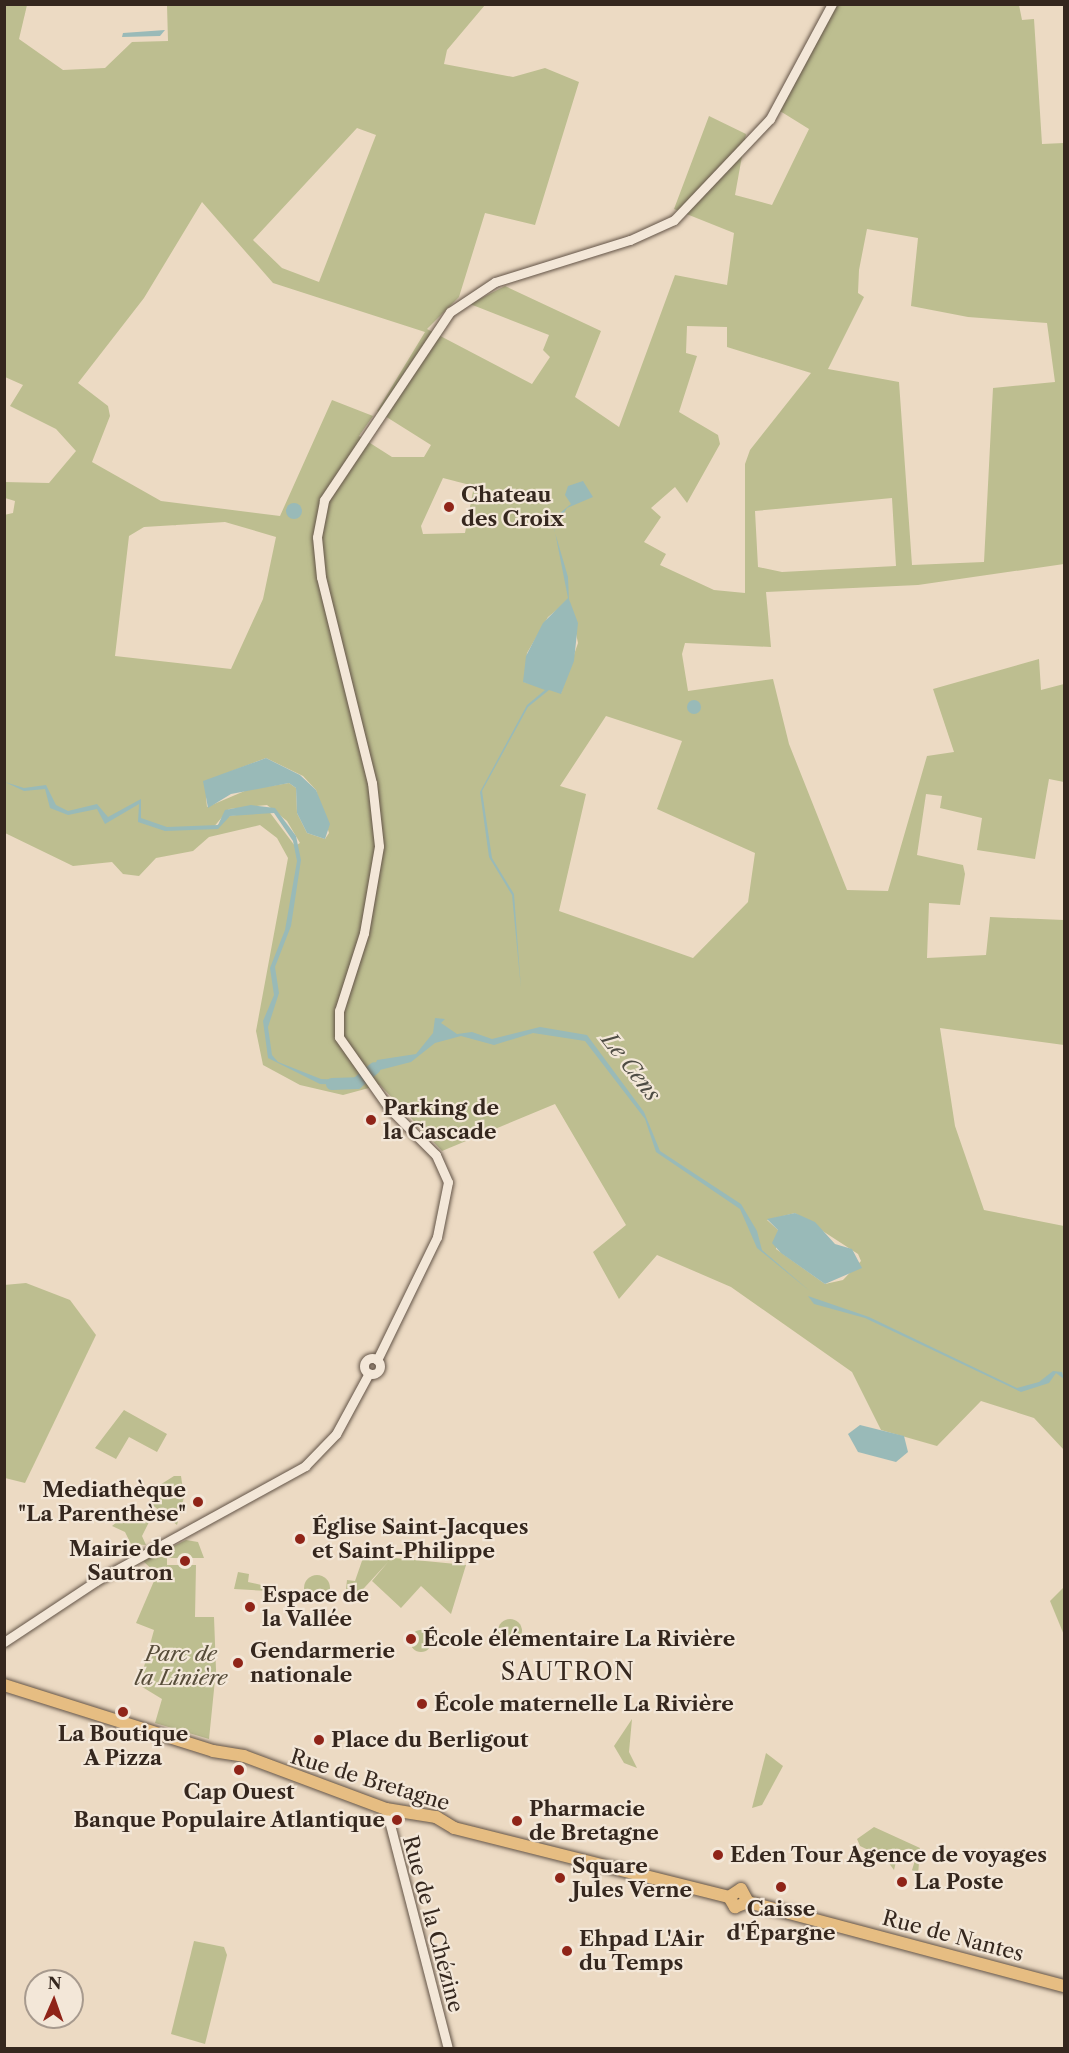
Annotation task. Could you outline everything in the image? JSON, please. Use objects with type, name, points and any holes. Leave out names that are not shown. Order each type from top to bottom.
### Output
[{"type":"main road","name":"Rue de Bretagne","points":[[4,1685],[213,1751],[244,1756],[386,1809],[436,1817],[454,1828],[729,1897],[741,1889],[748,1902],[831,1926]]},
{"type":"main road","name":"Rue de Nantes","points":[[831,1926],[1065,1986]]},
{"type":"street","points":[[4,1642],[96,1581],[305,1466],[336,1434],[369,1373],[379,1370],[377,1360],[437,1237],[448,1191],[436,1155],[366,1076],[342,1044],[338,1023],[376,887],[378,820],[321,577],[317,537],[324,500],[450,312],[495,282],[630,240],[674,220],[770,119],[832,4]]},
{"type":"street","name":"Rue de la Chézine","points":[[386,1809],[448,2049]]},
{"type":"green space","points":[[5,5],[27,5],[19,39],[63,70],[105,68],[132,42],[168,41],[167,5],[485,5],[447,50],[444,64],[513,77],[545,68],[579,82],[535,225],[485,213],[459,297],[427,329],[532,384],[550,357],[543,350],[549,335],[470,304],[505,286],[601,331],[575,397],[619,427],[675,275],[727,285],[734,233],[674,209],[709,116],[746,134],[735,195],[772,205],[809,129],[780,111],[836,5],[1019,5],[1022,20],[1034,19],[1042,144],[1064,143],[1064,564],[918,585],[766,592],[771,647],[685,643],[682,654],[688,691],[773,679],[789,744],[847,890],[888,891],[927,756],[954,752],[933,689],[1039,659],[1041,690],[1064,684],[1064,782],[1049,779],[1035,859],[977,850],[982,818],[940,808],[942,796],[926,794],[917,855],[963,865],[965,874],[960,905],[929,903],[927,958],[986,955],[990,917],[1064,920],[1064,1045],[940,1028],[955,1126],[984,1210],[1064,1226],[1064,1450],[1034,1418],[981,1401],[937,1446],[881,1430],[852,1372],[731,1287],[657,1255],[619,1299],[593,1252],[626,1225],[555,1104],[442,1151],[380,1085],[343,1095],[300,1085],[263,1065],[256,1031],[288,858],[277,838],[260,825],[209,837],[193,851],[156,858],[139,876],[123,874],[112,862],[73,866],[5,833],[4,515],[13,513],[15,501],[5,498],[4,482],[49,483],[76,451],[56,429],[10,406],[23,385],[5,377]],"holes":[[[357,128],[376,135],[319,282],[282,268],[253,240]],[[202,202],[273,283],[425,332],[377,411],[431,445],[424,457],[392,457],[359,436],[373,416],[332,400],[280,516],[161,501],[92,462],[110,416],[108,406],[78,383],[144,298]],[[867,229],[918,238],[911,306],[968,317],[1047,323],[1055,382],[993,388],[984,562],[912,565],[899,382],[828,369],[864,297],[858,293],[859,270]],[[687,326],[727,327],[727,347],[811,373],[750,450],[745,464],[745,593],[714,590],[660,565],[666,554],[644,542],[661,517],[651,508],[675,487],[687,503],[720,444],[718,435],[679,412],[697,356],[686,353]],[[443,478],[474,486],[465,533],[423,534],[421,526]],[[892,498],[896,566],[782,572],[758,567],[755,511]],[[225,522],[276,537],[263,599],[231,669],[115,656],[129,536],[144,527]],[[569,600],[578,643],[561,693],[524,682],[527,653],[548,617]],[[606,716],[682,741],[657,809],[755,853],[748,902],[693,958],[559,911],[586,794],[560,786]],[[266,758],[303,776],[316,790],[329,833],[325,839],[307,833],[297,813],[296,788],[289,783],[247,790],[207,807],[206,797],[219,776]],[[267,805],[287,821],[300,843],[295,846],[268,810],[230,816],[212,829],[229,809]],[[795,1213],[858,1254],[861,1261],[843,1280],[825,1284],[776,1249],[778,1230],[767,1220]]]},
{"type":"green space","points":[[26,1283],[70,1300],[96,1335],[25,1483],[5,1478],[4,1285]]},
{"type":"green space","points":[[124,1410],[167,1434],[157,1452],[129,1437],[116,1459],[95,1448]]},
{"type":"green space","points":[[174,1476],[181,1476],[184,1497],[177,1525],[150,1503],[152,1490]]},
{"type":"green space","points":[[131,1512],[152,1516],[142,1536],[146,1545],[131,1544],[125,1532],[112,1526],[118,1521],[129,1522]]},
{"type":"green space","name":"Parc de la Linière","points":[[186,1540],[198,1542],[204,1558],[167,1558],[167,1565],[196,1565],[195,1617],[214,1617],[216,1670],[209,1739],[155,1723],[162,1699],[139,1685],[154,1630],[136,1623],[157,1574],[143,1561]]},
{"type":"green space","points":[[364,1555],[466,1565],[451,1614],[421,1586],[401,1608],[372,1581],[388,1562],[354,1599],[345,1599],[347,1580],[355,1581]]},
{"type":"green space","points":[[238,1572],[249,1574],[248,1582],[270,1587],[269,1591],[234,1589]]},
{"type":"green space","points":[[317,1575],[326,1579],[330,1588],[326,1597],[317,1601],[308,1597],[304,1588],[308,1579]]},
{"type":"green space","points":[[1064,1587],[1064,1635],[1050,1601]]},
{"type":"green space","points":[[510,1619],[519,1622],[522,1631],[519,1640],[510,1643],[501,1640],[498,1631],[501,1622]]},
{"type":"green space","points":[[421,1630],[429,1633],[432,1641],[429,1649],[421,1652],[413,1649],[410,1641],[413,1633]]},
{"type":"green space","points":[[632,1719],[629,1752],[637,1768],[624,1763],[614,1746]]},
{"type":"green space","points":[[766,1753],[783,1766],[762,1805],[752,1808]]},
{"type":"green space","points":[[874,1827],[920,1848],[918,1876],[912,1870],[916,1857],[911,1850],[899,1850],[894,1870],[885,1858],[860,1846],[857,1839]]},
{"type":"green space","points":[[194,1941],[224,1947],[227,1955],[205,2044],[171,2034]]},
{"type":"water","points":[[165,30],[160,36],[122,37],[123,33]]},
{"type":"water","points":[[583,481],[593,497],[567,508],[554,529],[560,513],[571,504],[565,495],[568,486]]},
{"type":"water","points":[[294,503],[302,511],[294,519],[286,511]]},
{"type":"water","points":[[555,533],[568,577],[569,599],[578,623],[574,661],[561,694],[549,690],[528,707],[482,791],[492,858],[514,894],[521,989],[512,895],[489,857],[480,792],[527,705],[545,690],[523,682],[526,656],[543,623],[568,598]]},
{"type":"water","points":[[694,700],[699,702],[701,707],[699,712],[694,714],[689,712],[687,707],[689,702]]},
{"type":"water","points":[[266,758],[300,775],[316,790],[330,824],[325,839],[307,833],[297,813],[296,788],[289,783],[231,794],[208,808],[203,781]]},
{"type":"water","points":[[5,782],[24,788],[46,785],[56,805],[68,811],[97,804],[108,817],[141,799],[141,818],[167,827],[218,825],[225,810],[251,805],[275,808],[296,836],[301,860],[291,926],[275,967],[279,993],[268,1027],[272,1055],[278,1062],[321,1079],[346,1080],[348,1085],[320,1084],[268,1058],[263,1021],[274,995],[270,968],[285,930],[297,861],[293,841],[274,813],[230,816],[218,829],[165,831],[138,822],[139,804],[105,824],[97,809],[68,815],[50,808],[45,789],[24,791]]},
{"type":"water","points":[[435,1018],[445,1019],[441,1023],[457,1034],[472,1032],[492,1039],[540,1027],[587,1035],[644,1112],[660,1151],[741,1204],[757,1231],[762,1250],[811,1292],[757,1248],[740,1209],[656,1152],[645,1119],[585,1041],[533,1033],[494,1045],[461,1036],[435,1043],[411,1062],[372,1072],[377,1060],[416,1054],[433,1033]]},
{"type":"water","points":[[795,1213],[815,1222],[835,1244],[852,1249],[862,1268],[825,1284],[781,1253],[772,1243],[778,1230],[767,1219]]},
{"type":"water","points":[[808,1296],[869,1317],[1017,1388],[1039,1382],[1053,1371],[1062,1372],[1064,1379],[1056,1373],[1049,1383],[1021,1392],[865,1318],[814,1304]]},
{"type":"water","points":[[860,1425],[904,1436],[908,1452],[896,1462],[858,1452],[848,1434]]},
{"type":"waterway","name":"Le Cens","points":[[332,1084],[357,1083],[375,1068]]},
{"type":"place","name":"Chateau des Croix","points":[[449,507]]},
{"type":"place","name":"Parking de la Cascade","points":[[371,1120]]},
{"type":"place","name":"Mediathèque \"La Parenthèse\"","points":[[198,1502]]},
{"type":"place","name":"Église Saint-Jacques et Saint-Philippe","points":[[300,1539]]},
{"type":"place","name":"Mairie de Sautron","points":[[185,1561]]},
{"type":"place","name":"Espace de la Vallée","points":[[250,1607]]},
{"type":"place","name":"École élémentaire La Rivière","points":[[411,1639]]},
{"type":"place","name":"Gendarmerie nationale","points":[[238,1663]]},
{"type":"place","name":"École maternelle La Rivière","points":[[422,1704]]},
{"type":"place","name":"La Boutique A Pizza","points":[[123,1712]]},
{"type":"place","name":"Place du Berligout","points":[[319,1740]]},
{"type":"place","name":"Cap Ouest","points":[[239,1770]]},
{"type":"place","name":"Banque Populaire Atlantique","points":[[397,1820]]},
{"type":"place","name":"Pharmacie de Bretagne","points":[[517,1821]]},
{"type":"place","name":"Eden Tour Agence de voyages","points":[[718,1855]]},
{"type":"place","name":"Square Jules Verne","points":[[560,1878]]},
{"type":"place","name":"La Poste","points":[[902,1882]]},
{"type":"place","name":"Caisse d'Épargne","points":[[781,1887]]},
{"type":"place","name":"Ehpad L'Air du Temps","points":[[567,1951]]},
{"type":"district","name":"SAUTRON","points":[[568,1672]]}]
